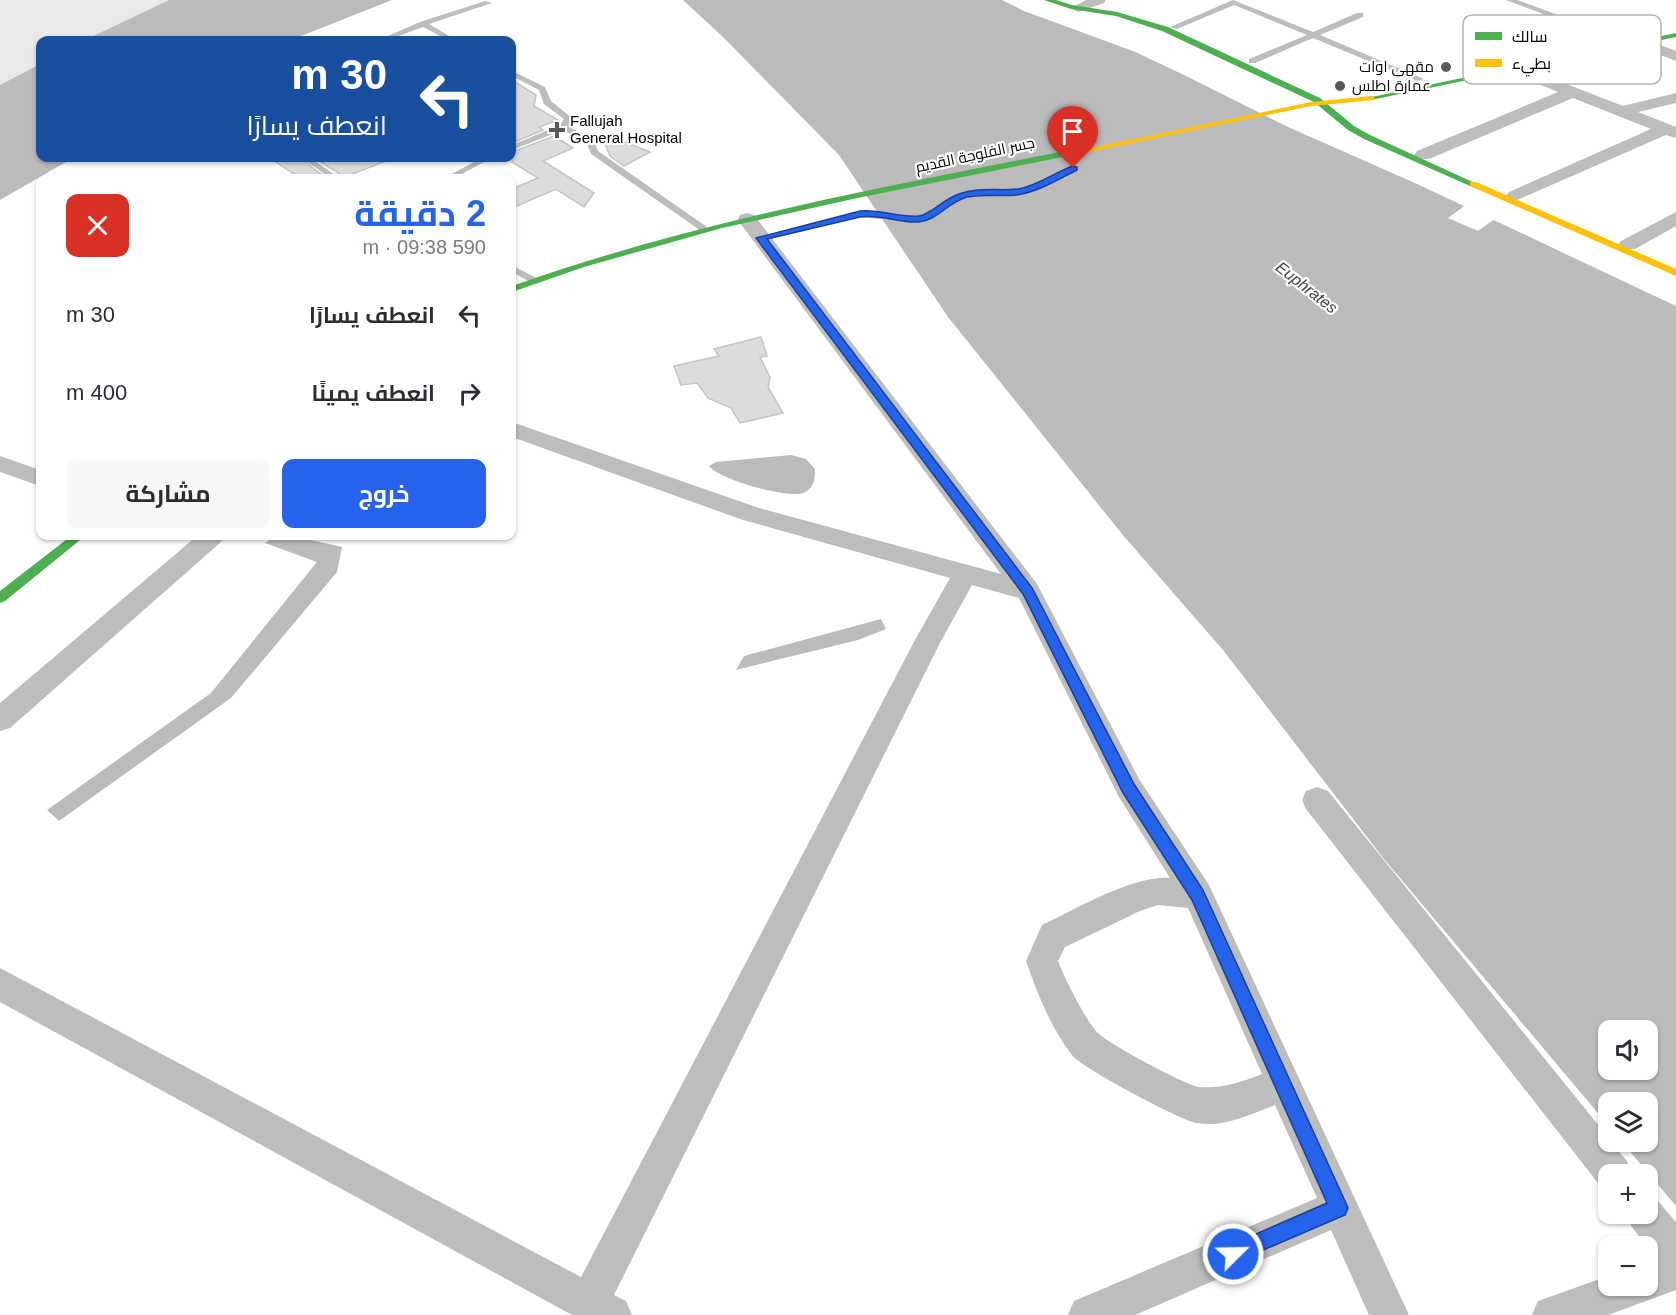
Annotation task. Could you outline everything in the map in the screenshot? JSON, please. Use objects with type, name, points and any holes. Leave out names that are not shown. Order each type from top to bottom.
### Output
[{"type":"main road","points":[[1048,0],[1134,11],[1174,27],[1313,88],[1323,103],[1344,123],[1367,137],[1676,273]]},
{"type":"main road","points":[[1062,0],[1158,26],[1323,103],[1359,126],[1676,266]]},
{"type":"main road","points":[[1661,27],[1676,24]]},
{"type":"main road","name":"جسر الفلوجة القديم","points":[[1661,38],[1676,35]]},
{"type":"main road","points":[[1359,99],[1378,88],[1463,70]]},
{"type":"main road","name":"جسر الفلوجة القديم","points":[[516,287],[574,266],[704,229],[754,228],[786,211],[1323,103],[1387,97],[1463,80]]},
{"type":"main road","points":[[0,598],[74,540]]},
{"type":"street","points":[[1661,50],[1676,56]]},
{"type":"street","points":[[1552,84],[1671,131]]},
{"type":"street","points":[[1423,155],[1572,92]]},
{"type":"street","points":[[1622,111],[1676,98]]},
{"type":"street","points":[[1515,196],[1671,131]]},
{"type":"street","points":[[1628,245],[1676,218]]},
{"type":"street","points":[[754,228],[1028,591],[1129,788],[1197,895],[1389,1315]]},
{"type":"street","points":[[516,430],[749,513],[1028,591]]},
{"type":"street","points":[[0,464],[36,477]]},
{"type":"street","points":[[0,720],[207,540]]},
{"type":"street","points":[[0,984],[601,1309],[928,640],[965,574]]},
{"type":"street","points":[[1317,800],[1606,1164]]},
{"type":"street","points":[[1197,895],[1158,891],[1134,897],[1053,936],[1042,962],[1051,986],[1085,1045],[1113,1064],[1196,1105],[1234,1103],[1283,1084]]},
{"type":"street","points":[[1088,1315],[1339,1208]]},
{"type":"street","points":[[1653,1224],[1676,1252]]},
{"type":"street","points":[[1658,1277],[1676,1271]]},
{"type":"street","points":[[1552,1315],[1606,1296]]},
{"type":"lane","points":[[1510,0],[1554,15]]},
{"type":"lane","points":[[1174,27],[1233,2],[1420,79]]},
{"type":"lane","points":[[393,36],[488,3]]},
{"type":"lane","points":[[1252,61],[1360,15]]},
{"type":"lane","points":[[423,24],[446,36]]},
{"type":"lane","points":[[516,75],[542,89],[547,102],[569,119],[563,126],[516,146]]},
{"type":"lane","points":[[563,126],[591,143],[594,152],[608,163],[704,229]]},
{"type":"lane","points":[[754,228],[869,213],[917,219],[930,217],[943,204],[962,195],[978,192],[1020,192],[1089,161]]},
{"type":"lane","points":[[312,162],[329,174]]},
{"type":"lane","points":[[456,174],[480,162]]},
{"type":"lane","points":[[516,270],[533,280]]},
{"type":"shaded area","points":[[0,0],[169,0],[93,36],[36,36],[36,66],[0,85]]},
{"type":"water","points":[[169,0],[392,0],[301,36],[93,36]]},
{"type":"water","name":"Euphrates","points":[[683,0],[1002,0],[1024,11],[1133,51],[1288,127],[1415,183],[1676,306],[1676,1206],[1658,1185],[1658,1164],[1641,1164],[1630,1152],[1658,1152],[1658,1092],[1598,1092],[1598,1113],[1384,859],[1223,650],[1122,534],[948,317],[839,155],[724,38]]},
{"type":"water","points":[[36,66],[36,162],[66,162],[45,174],[36,174],[36,179],[0,200],[0,85]]},
{"type":"water","points":[[791,455],[806,459],[815,469],[812,486],[803,493],[783,493],[754,487],[725,477],[709,466],[716,462]]},
{"type":"water","points":[[269,540],[311,540],[342,547],[337,572],[231,698],[59,821],[47,810],[211,693],[317,562],[265,543]]},
{"type":"water","points":[[881,619],[886,629],[858,640],[736,670],[744,656]]},
{"type":"pier","points":[[1467,204],[1496,218],[1478,231],[1448,218]]},
{"type":"building","points":[[516,82],[536,95],[534,106],[558,120],[539,127],[543,130],[516,141]]},
{"type":"building","points":[[554,136],[573,148],[543,161],[594,193],[584,207],[556,189],[516,206],[516,187],[538,178],[512,162],[516,162],[516,150]]},
{"type":"building","points":[[618,139],[650,152],[624,166],[610,156],[605,144]]},
{"type":"building","points":[[276,162],[305,162],[321,174],[294,174]]},
{"type":"building","points":[[321,162],[383,162],[353,174],[340,174]]},
{"type":"building","points":[[761,337],[767,356],[760,357],[770,377],[768,387],[783,413],[740,423],[731,408],[708,398],[697,383],[681,385],[674,366],[719,356],[714,349]]},
{"type":"traffic: fast","points":[[1048,0],[1071,7],[1117,14],[1165,29],[1317,100],[1351,128],[1367,137],[1473,184]]},
{"type":"traffic: fast","points":[[1661,38],[1676,35]]},
{"type":"traffic: fast","points":[[1371,98],[1463,79]]},
{"type":"traffic: fast","points":[[516,288],[580,265],[720,225],[1075,152]]},
{"type":"traffic: fast","points":[[0,598],[74,540]]},
{"type":"traffic: slow","points":[[1075,152],[1311,104],[1371,98]]},
{"type":"traffic: slow","points":[[1473,184],[1676,273]]},
{"type":"place","name":"مقهى اوات","points":[[1446,67]]},
{"type":"place","name":"عمارة اطلس","points":[[1340,86]]},
{"type":"place","name":"Fallujah General Hospital","points":[[557,130]]},
{"type":"route","points":[[1073,168],[1020,192],[978,192],[962,195],[943,204],[930,217],[917,219],[860,214],[761,238],[1028,591],[1129,788],[1197,895],[1339,1208],[1233,1254]]}]
